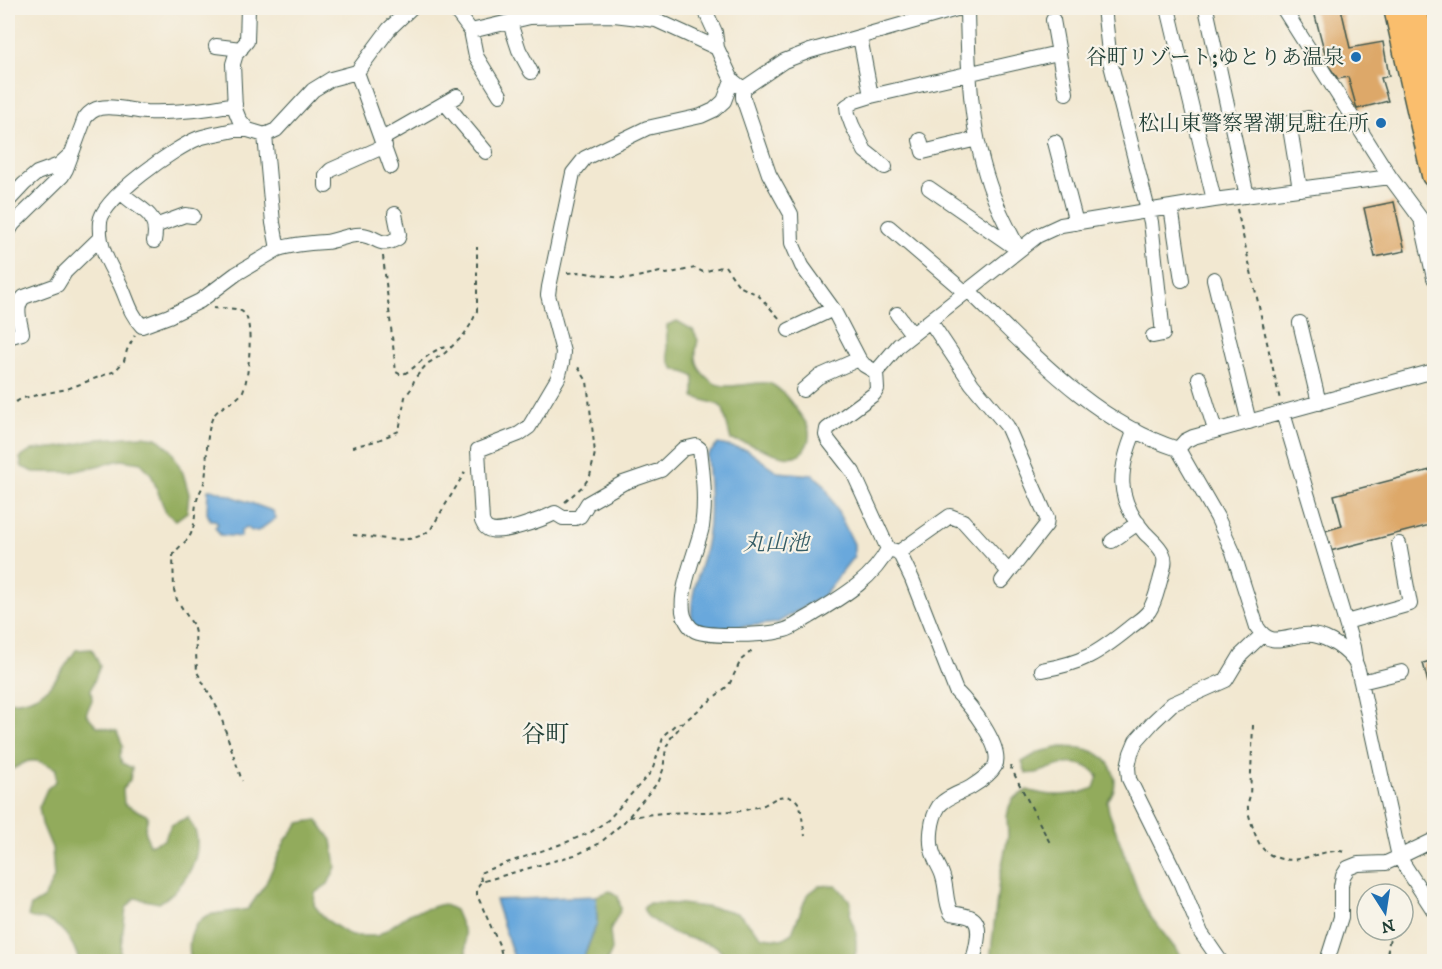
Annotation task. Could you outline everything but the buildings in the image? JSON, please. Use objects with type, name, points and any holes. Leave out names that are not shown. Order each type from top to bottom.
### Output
[{"type":"highway","points":[[1396,8],[1434,174]]},
{"type":"highway","points":[[1414,8],[1434,98]]},
{"type":"street","points":[[248,8],[247,41],[236,54],[233,64],[235,104],[239,119],[248,130]]},
{"type":"street","points":[[395,214],[398,238],[382,244],[362,235],[278,249],[236,274],[200,301],[142,326],[130,311],[119,283],[109,267],[100,238],[100,221],[103,211],[121,192],[168,155],[198,138],[234,130],[248,130],[265,135],[276,130],[313,90],[331,79],[357,72],[389,29],[411,8]]},
{"type":"street","points":[[454,8],[471,31],[476,56],[500,95]]},
{"type":"street","points":[[704,8],[715,32],[717,48],[743,98],[769,174],[791,214],[792,243],[802,266],[832,309],[859,359],[876,372]]},
{"type":"street","points":[[930,321],[972,384],[1007,426],[1047,518],[1046,525],[1006,577],[963,521],[950,516],[893,551],[843,597],[784,631],[714,636],[696,631],[687,624],[683,614],[683,604],[702,527],[704,500],[700,449],[696,446],[683,449],[661,470],[623,483],[588,502],[580,516],[563,518],[555,513],[505,531],[495,532],[488,530],[482,521],[478,450],[519,434],[529,427],[558,378],[563,351],[548,295],[569,186],[578,164],[592,154],[648,128],[701,116],[714,110],[737,84],[784,61],[810,51],[960,8]]},
{"type":"street","points":[[967,8],[969,91],[977,139],[993,195],[1019,250]]},
{"type":"street","points":[[1104,8],[1110,61],[1151,222],[1153,285],[1163,334],[1153,336]]},
{"type":"street","points":[[1168,8],[1215,200]]},
{"type":"street","points":[[1206,8],[1240,197]]},
{"type":"street","points":[[1283,8],[1390,177],[1428,218],[1434,278]]},
{"type":"street","points":[[471,31],[530,17],[614,15],[656,20],[717,48]]},
{"type":"street","points":[[1053,20],[1066,93]]},
{"type":"street","points":[[510,22],[519,50],[531,72]]},
{"type":"street","points":[[860,37],[871,96]]},
{"type":"street","points":[[216,46],[241,49]]},
{"type":"street","points":[[885,167],[865,151],[848,114],[847,106],[871,96],[1058,52]]},
{"type":"street","points":[[357,72],[384,142],[391,167]]},
{"type":"street","points":[[326,186],[326,176],[331,170],[384,142],[452,99],[486,152]]},
{"type":"street","points":[[8,232],[13,224],[62,176],[85,118],[98,108],[185,112],[235,104]]},
{"type":"street","points":[[1300,189],[1289,122],[1308,118]]},
{"type":"street","points":[[265,135],[273,223],[278,249]]},
{"type":"street","points":[[920,140],[923,152],[977,139]]},
{"type":"street","points":[[1055,142],[1076,223]]},
{"type":"street","points":[[8,201],[37,173],[59,165],[72,154]]},
{"type":"street","points":[[973,962],[978,929],[976,922],[971,917],[951,913],[947,905],[944,877],[932,853],[930,843],[939,806],[989,774],[995,765],[996,751],[967,701],[956,691],[912,579],[893,551],[853,472],[826,435],[827,429],[874,394],[877,389],[876,372],[899,345],[1048,229],[1215,200],[1390,177]]},
{"type":"street","points":[[929,188],[1019,250]]},
{"type":"street","points":[[121,192],[129,201],[140,205],[148,213],[155,226],[154,241]]},
{"type":"street","points":[[1171,207],[1182,280]]},
{"type":"street","points":[[155,226],[185,214],[193,216]]},
{"type":"street","points":[[889,228],[967,292],[1077,393],[1135,430],[1178,449],[1217,517],[1233,552],[1257,627],[1262,635],[1278,640],[1305,634],[1318,635],[1329,640],[1355,660]]},
{"type":"street","points":[[8,337],[22,333],[18,306],[20,301],[24,297],[57,285],[65,272],[100,238]]},
{"type":"street","points":[[1214,279],[1249,422]]},
{"type":"street","points":[[789,330],[832,309]]},
{"type":"street","points":[[897,314],[912,334]]},
{"type":"street","points":[[1300,322],[1319,403]]},
{"type":"street","points":[[803,390],[818,377],[859,359]]},
{"type":"street","points":[[1178,449],[1185,441],[1215,430],[1434,371]]},
{"type":"street","points":[[1198,378],[1215,430]]},
{"type":"street","points":[[1283,413],[1353,646],[1399,857],[1434,911]]},
{"type":"street","points":[[1042,670],[1071,665],[1103,649],[1148,612],[1154,602],[1164,563],[1163,553],[1138,523],[1121,487],[1121,475],[1127,450],[1135,430]]},
{"type":"street","points":[[1112,540],[1138,523]]},
{"type":"street","points":[[1346,622],[1410,604],[1400,544]]},
{"type":"street","points":[[1221,962],[1201,933],[1181,884],[1129,779],[1128,767],[1136,741],[1153,722],[1172,704],[1226,680],[1241,655],[1262,635]]},
{"type":"street","points":[[1361,682],[1402,672]]},
{"type":"street","points":[[1325,962],[1341,917],[1343,876],[1348,868],[1358,864],[1386,863],[1434,840]]},
{"type":"path","points":[[1240,197],[1283,413]]},
{"type":"path","points":[[382,244],[396,372],[401,375],[406,374],[427,357],[446,347],[452,347]]},
{"type":"path","points":[[352,447],[376,441],[399,431],[405,397],[415,378],[427,364],[452,347],[471,324],[477,311],[477,248]]},
{"type":"path","points":[[551,276],[579,272],[628,279],[695,268],[703,272],[725,266],[739,286],[758,295],[789,330]]},
{"type":"path","points":[[200,301],[214,308],[236,309],[243,312],[247,318],[249,333],[247,380],[238,398],[219,409],[211,422],[205,482],[197,497],[193,530],[190,537],[175,551],[173,556],[174,590],[177,600],[193,625],[197,672],[219,711],[242,781]]},
{"type":"path","points":[[8,406],[23,398],[67,389],[115,371],[124,361],[131,340],[142,326]]},
{"type":"path","points":[[555,513],[559,506],[584,485],[590,476],[595,453],[587,381],[571,355],[563,351]]},
{"type":"path","points":[[353,536],[409,539],[426,534],[478,450]]},
{"type":"path","points":[[503,962],[500,947],[477,895],[477,887],[481,882],[590,850],[600,843],[629,817],[659,781],[670,739],[684,722],[729,685],[741,660],[749,651],[758,646]]},
{"type":"path","points":[[481,882],[480,873],[567,842],[591,832],[608,820],[652,771],[664,735],[676,724],[684,722]]},
{"type":"path","points":[[1253,725],[1250,796],[1246,806],[1258,843],[1263,851],[1286,861],[1296,861],[1336,850],[1348,855],[1352,867]]},
{"type":"path","points":[[1006,758],[1051,845]]},
{"type":"path","points":[[629,817],[662,813],[742,811],[764,806],[778,797],[786,796],[795,799],[800,805],[805,836]]},
{"type":"path","points":[[1386,962],[1389,942]]},
{"type":"green space","points":[[677,321],[693,330],[698,340],[697,363],[711,381],[726,386],[768,383],[778,388],[786,396],[809,429],[808,442],[802,452],[788,457],[731,440],[723,409],[719,405],[694,397],[694,377],[672,366],[667,349],[667,325]]},
{"type":"green space","points":[[143,436],[157,438],[171,450],[183,473],[189,494],[187,512],[176,520],[166,513],[151,474],[141,463],[121,460],[72,472],[34,472],[22,467],[20,458],[32,450],[62,447],[99,439]]},
{"type":"green space","points":[[92,649],[100,666],[91,689],[92,700],[86,714],[97,726],[117,731],[123,746],[120,756],[122,763],[132,768],[130,780],[123,789],[124,804],[148,816],[145,829],[149,845],[164,840],[171,825],[188,817],[195,832],[197,844],[193,865],[175,891],[159,903],[135,898],[126,908],[119,961],[79,961],[71,942],[58,927],[46,920],[28,916],[31,906],[44,898],[54,878],[52,848],[42,824],[39,807],[47,789],[56,781],[56,769],[43,763],[30,761],[8,770],[8,702],[32,698],[41,693],[56,679],[76,650]]},
{"type":"green space","points":[[1061,747],[1089,750],[1097,753],[1109,764],[1115,778],[1112,794],[1107,801],[1109,812],[1140,897],[1150,916],[1185,961],[990,961],[999,880],[1008,836],[1007,817],[1013,799],[1027,790],[1061,795],[1086,791],[1094,788],[1098,776],[1089,768],[1074,763],[1032,774],[1026,773],[1022,762],[1039,752]]},
{"type":"green space","points":[[317,820],[332,840],[336,867],[328,884],[315,893],[314,905],[325,919],[351,936],[377,936],[411,913],[443,904],[455,910],[465,934],[467,961],[191,961],[189,948],[191,936],[200,920],[209,915],[248,909],[265,885],[285,841],[299,823]]},
{"type":"green space","points":[[836,885],[851,902],[850,917],[856,932],[856,952],[852,961],[729,961],[716,946],[672,933],[647,916],[643,908],[649,903],[722,909],[739,914],[762,937],[782,939],[792,933],[807,895],[819,886]]},
{"type":"green space","points":[[610,891],[618,896],[621,909],[610,931],[612,950],[607,961],[582,962],[597,923],[596,896]]},
{"type":"water","name":"丸山池","points":[[718,444],[747,450],[778,472],[813,475],[824,484],[854,544],[854,556],[823,596],[777,623],[708,630],[692,621],[692,601],[704,554],[709,522],[707,456]]},
{"type":"water","points":[[212,489],[273,511],[276,518],[258,531],[252,531],[246,527],[241,531],[241,537],[220,535],[215,527],[218,524],[215,520],[210,520],[207,513],[208,490]]},
{"type":"water","points":[[596,896],[597,923],[582,961],[515,961],[495,900]]},
{"type":"place","name":"谷町リゾート;ゆとりあ温泉","points":[[1356,57]]},
{"type":"place","name":"松山東警察署潮見駐在所","points":[[1381,123]]},
{"type":"district","name":"谷町","points":[[545,734]]}]
